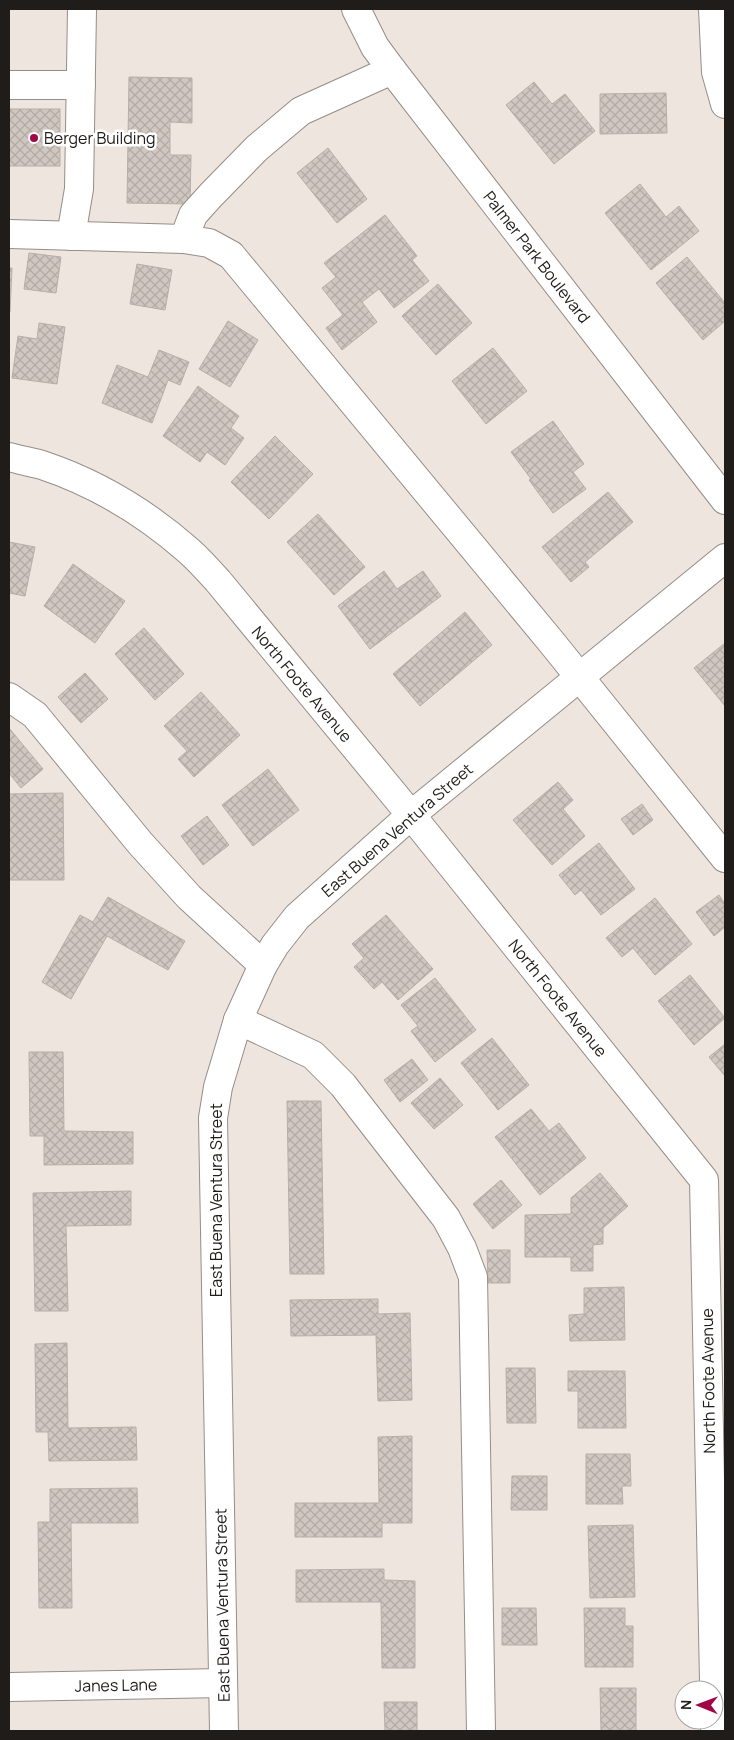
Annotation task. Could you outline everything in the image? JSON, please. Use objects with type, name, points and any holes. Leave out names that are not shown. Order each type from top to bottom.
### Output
[{"type":"street","points":[[71,236],[79,189],[82,9]]},
{"type":"street","name":"Palmer Park Boulevard","points":[[356,9],[375,47],[392,70],[725,500]]},
{"type":"street","points":[[713,9],[716,72],[725,104]]},
{"type":"street","points":[[184,239],[194,215],[211,195],[257,148],[300,111],[392,70]]},
{"type":"street","points":[[9,85],[81,85]]},
{"type":"street","points":[[9,234],[184,239],[210,243],[231,255],[580,677],[725,858]]},
{"type":"street","name":"North Foote Avenue","points":[[9,457],[41,464],[79,479],[116,499],[156,525],[190,552],[218,581],[411,815],[704,1180],[715,1731]]},
{"type":"street","name":"East Buena Ventura Street","points":[[224,1731],[213,1118],[218,1087],[238,1020],[263,965],[275,945],[297,917],[411,815],[725,558]]},
{"type":"street","points":[[9,696],[35,715],[140,843],[189,897],[263,965]]},
{"type":"street","points":[[238,1020],[313,1055],[343,1085],[446,1218],[462,1248],[473,1277],[481,1731]]},
{"type":"street","name":"Janes Lane","points":[[9,1687],[223,1683]]},
{"type":"building","points":[[129,77],[192,78],[192,123],[170,122],[170,155],[191,155],[190,204],[127,203]]},
{"type":"building","points":[[534,82],[552,104],[565,94],[595,131],[554,164],[506,105]]},
{"type":"building","points":[[666,93],[667,133],[600,134],[600,94]]},
{"type":"building","name":"Berger Building","points":[[9,109],[60,109],[60,166],[9,166]]},
{"type":"building","points":[[328,148],[367,199],[337,223],[297,173]]},
{"type":"building","points":[[640,184],[666,217],[679,206],[699,231],[651,270],[605,213]]},
{"type":"building","points":[[385,215],[417,256],[412,260],[429,281],[394,308],[379,289],[362,302],[377,322],[342,350],[326,328],[343,315],[322,288],[336,277],[324,263]]},
{"type":"building","points":[[29,253],[61,257],[56,293],[24,289]]},
{"type":"building","points":[[687,257],[725,303],[725,321],[703,340],[656,283]]},
{"type":"building","points":[[137,264],[172,270],[165,310],[130,304]]},
{"type":"building","points":[[9,268],[12,268],[10,312],[9,312]]},
{"type":"building","points":[[438,284],[472,323],[436,355],[402,316]]},
{"type":"building","points":[[228,321],[258,340],[230,387],[199,369]]},
{"type":"building","points":[[39,323],[65,327],[57,384],[12,378],[18,336],[37,339]]},
{"type":"building","points":[[493,348],[527,391],[486,424],[452,381]]},
{"type":"building","points":[[159,350],[189,362],[180,385],[168,380],[152,423],[102,403],[117,365],[148,377]]},
{"type":"building","points":[[198,386],[239,416],[231,428],[244,438],[225,465],[207,452],[200,462],[163,436]]},
{"type":"building","points":[[553,421],[584,464],[573,472],[586,489],[553,513],[511,452]]},
{"type":"building","points":[[275,436],[313,474],[269,519],[231,482]]},
{"type":"building","points":[[608,492],[633,522],[585,562],[589,567],[571,582],[542,547]]},
{"type":"building","points":[[318,514],[365,567],[334,595],[287,542]]},
{"type":"building","points":[[9,542],[35,547],[25,596],[9,593]]},
{"type":"building","points":[[73,564],[125,601],[95,643],[44,606]]},
{"type":"building","points":[[384,571],[397,589],[423,571],[441,596],[370,649],[338,606]]},
{"type":"building","points":[[465,612],[492,645],[420,706],[393,674]]},
{"type":"building","points":[[144,628],[184,674],[155,700],[115,654]]},
{"type":"building","points":[[725,643],[725,706],[694,668]]},
{"type":"building","points":[[85,673],[108,699],[81,723],[58,697]]},
{"type":"building","points":[[201,692],[240,735],[194,777],[178,759],[187,751],[164,726]]},
{"type":"building","points":[[9,728],[43,769],[21,788],[9,773]]},
{"type":"building","points":[[268,769],[299,810],[253,846],[222,805]]},
{"type":"building","points":[[558,782],[573,800],[563,809],[585,836],[552,865],[513,820]]},
{"type":"building","points":[[63,793],[64,880],[9,880],[9,794]]},
{"type":"building","points":[[642,804],[653,820],[633,835],[621,819]]},
{"type":"building","points":[[207,816],[229,845],[203,865],[181,836]]},
{"type":"building","points":[[599,843],[635,889],[601,915],[581,890],[575,895],[559,875]]},
{"type":"building","points":[[719,895],[725,904],[725,927],[714,936],[696,912]]},
{"type":"building","points":[[108,897],[185,941],[168,970],[107,936],[71,999],[42,982],[80,915],[93,922]]},
{"type":"building","points":[[655,898],[692,944],[655,975],[633,948],[622,957],[606,938]]},
{"type":"building","points":[[386,915],[433,969],[398,1000],[382,982],[374,989],[354,967],[364,958],[352,944]]},
{"type":"building","points":[[690,975],[725,1018],[694,1045],[658,1001]]},
{"type":"building","points":[[435,978],[476,1030],[435,1062],[411,1031],[418,1026],[401,1005]]},
{"type":"building","points":[[492,1038],[529,1085],[498,1110],[461,1063]]},
{"type":"building","points":[[725,1044],[725,1076],[709,1057]]},
{"type":"building","points":[[29,1052],[63,1052],[64,1131],[133,1132],[133,1164],[44,1165],[44,1136],[30,1136]]},
{"type":"building","points":[[412,1059],[428,1080],[400,1102],[384,1080]]},
{"type":"building","points":[[440,1078],[463,1105],[434,1129],[411,1103]]},
{"type":"building","points":[[287,1101],[321,1101],[324,1274],[290,1274]]},
{"type":"building","points":[[531,1109],[549,1131],[559,1123],[586,1158],[540,1195],[495,1137]]},
{"type":"building","points":[[600,1173],[628,1206],[603,1228],[603,1244],[593,1245],[593,1271],[571,1271],[571,1257],[525,1257],[525,1215],[571,1214],[571,1198]]},
{"type":"building","points":[[501,1180],[522,1205],[493,1229],[473,1204]]},
{"type":"building","points":[[131,1191],[131,1225],[66,1226],[68,1311],[35,1311],[33,1193]]},
{"type":"building","points":[[487,1250],[510,1250],[510,1283],[488,1283]]},
{"type":"building","points":[[624,1287],[625,1340],[570,1341],[569,1315],[584,1314],[584,1288]]},
{"type":"building","points":[[378,1299],[378,1314],[410,1313],[412,1400],[378,1401],[376,1335],[291,1336],[290,1300]]},
{"type":"building","points":[[67,1343],[68,1428],[136,1427],[137,1460],[49,1461],[48,1432],[36,1432],[35,1344]]},
{"type":"building","points":[[506,1368],[535,1368],[536,1423],[507,1423]]},
{"type":"building","points":[[568,1371],[625,1371],[626,1428],[578,1428],[578,1391],[568,1391]]},
{"type":"building","points":[[412,1436],[412,1523],[382,1523],[382,1537],[295,1537],[295,1503],[379,1503],[378,1437]]},
{"type":"building","points":[[586,1454],[630,1454],[631,1486],[622,1486],[623,1504],[586,1504]]},
{"type":"building","points":[[512,1476],[547,1476],[547,1510],[511,1510]]},
{"type":"building","points":[[137,1488],[138,1523],[71,1523],[72,1608],[39,1608],[38,1522],[50,1522],[50,1489]]},
{"type":"building","points":[[633,1525],[635,1597],[590,1598],[588,1526]]},
{"type":"building","points":[[384,1569],[384,1580],[415,1581],[415,1668],[382,1668],[381,1602],[296,1602],[296,1570]]},
{"type":"building","points":[[502,1608],[536,1608],[537,1645],[502,1645]]},
{"type":"building","points":[[584,1608],[625,1608],[625,1626],[633,1626],[633,1667],[585,1667]]},
{"type":"building","points":[[600,1688],[636,1688],[636,1731],[601,1731]]},
{"type":"building","points":[[384,1702],[417,1702],[417,1731],[385,1731]]},
{"type":"place","name":"Berger Building","points":[[34,138]]}]
